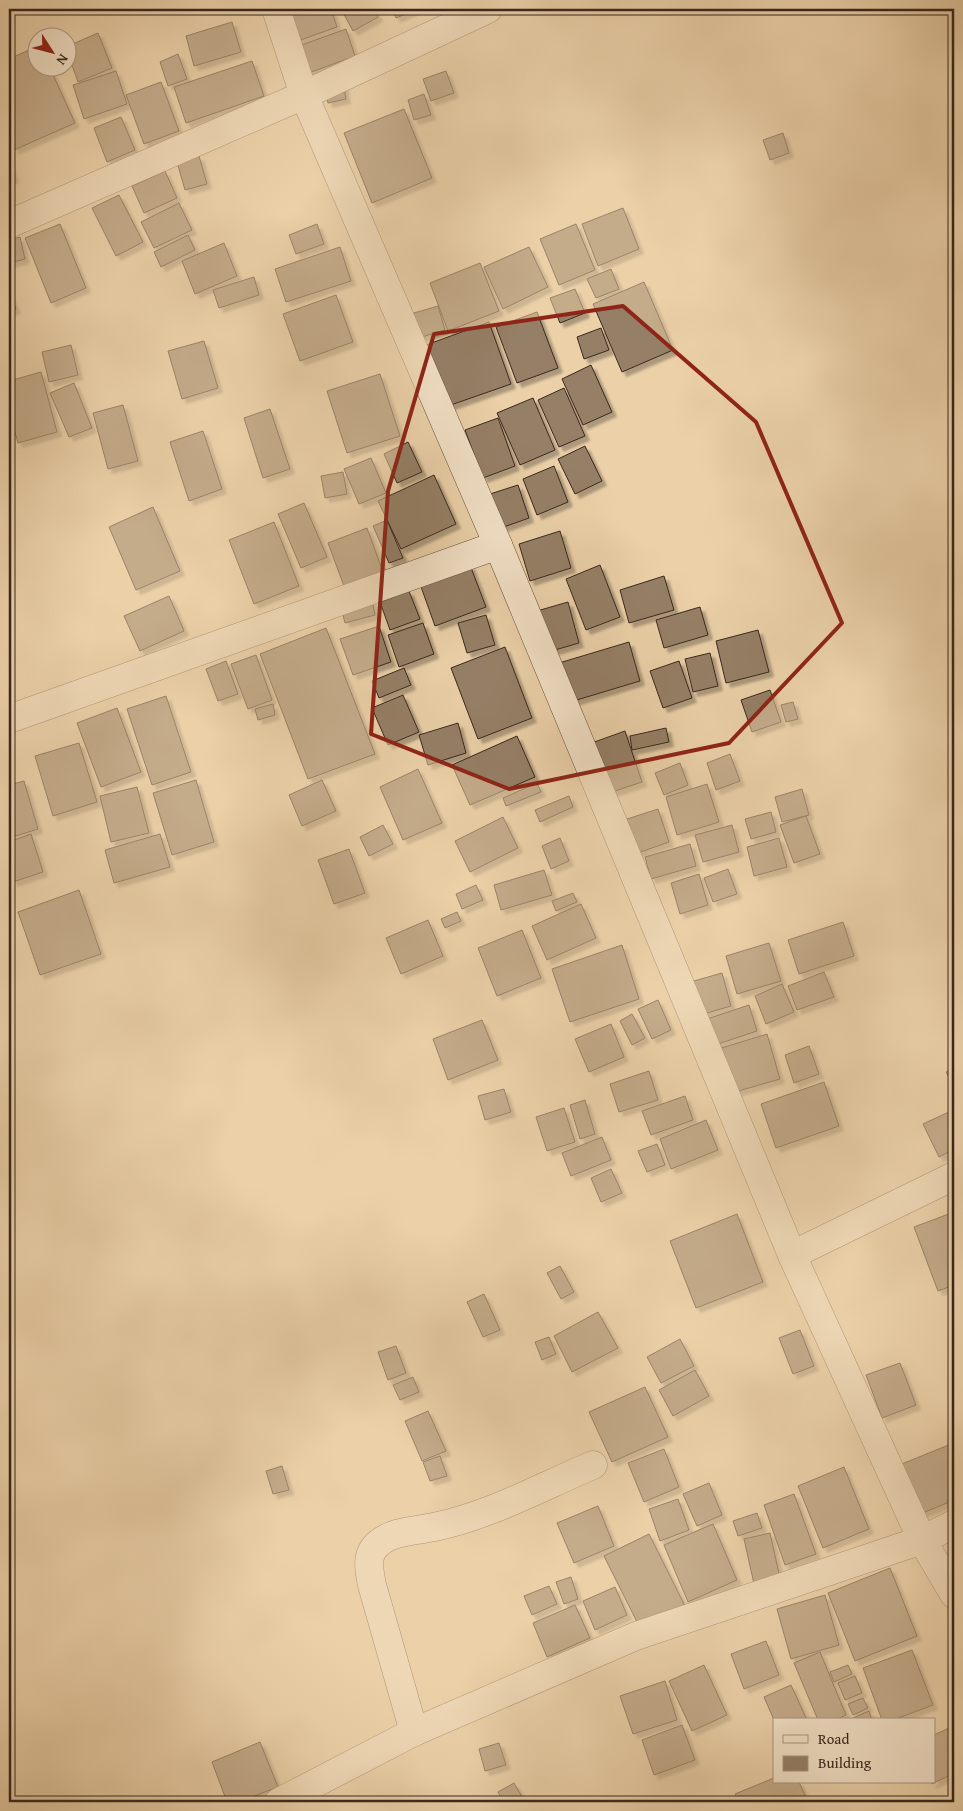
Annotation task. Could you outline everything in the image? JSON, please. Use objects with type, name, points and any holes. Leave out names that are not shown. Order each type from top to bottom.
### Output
[{"type":"street","points":[[276,9],[304,94],[498,545],[792,1255],[922,1540],[954,1594]]},
{"type":"street","points":[[9,224],[304,94],[488,9]]},
{"type":"street","points":[[9,719],[498,545]]},
{"type":"street","points":[[792,1255],[954,1176]]},
{"type":"street","points":[[414,1732],[372,1585],[369,1569],[370,1557],[374,1548],[388,1536],[464,1521],[594,1465]]},
{"type":"street","points":[[279,1802],[414,1732],[636,1636],[922,1540],[954,1524]]},
{"type":"highlighted area","points":[[623,306],[756,422],[842,623],[729,743],[509,789],[371,734],[388,491],[434,334]]},
{"type":"building","points":[[283,9],[331,9],[337,27],[295,42]]},
{"type":"building","points":[[341,9],[374,9],[378,17],[353,31]]},
{"type":"building","points":[[392,9],[418,9],[396,18]]},
{"type":"building","points":[[232,22],[241,52],[194,66],[186,36]]},
{"type":"building","points":[[346,29],[355,56],[306,74],[296,47]]},
{"type":"building","points":[[98,33],[112,68],[78,82],[78,42]]},
{"type":"building","points":[[28,50],[28,78],[55,78],[75,123],[14,150],[9,137],[9,59]]},
{"type":"building","points":[[178,54],[187,79],[168,86],[160,62]]},
{"type":"building","points":[[252,61],[264,96],[186,123],[174,87]]},
{"type":"building","points":[[116,71],[127,104],[84,119],[73,85]]},
{"type":"building","points":[[446,71],[454,93],[431,101],[423,79]]},
{"type":"building","points":[[161,82],[179,131],[144,144],[126,95]]},
{"type":"building","points":[[343,83],[346,99],[328,103],[324,87]]},
{"type":"building","points":[[424,94],[431,115],[414,120],[408,100]]},
{"type":"building","points":[[404,109],[432,178],[372,203],[344,133]]},
{"type":"building","points":[[121,117],[135,150],[107,162],[94,128]]},
{"type":"building","points":[[783,133],[789,153],[770,160],[763,140]]},
{"type":"building","points":[[199,156],[207,184],[185,190],[177,162]]},
{"type":"building","points":[[9,164],[14,178],[9,180]]},
{"type":"building","points":[[165,171],[177,198],[144,213],[132,186]]},
{"type":"building","points":[[119,195],[143,242],[116,256],[92,208]]},
{"type":"building","points":[[179,203],[192,230],[154,248],[141,222]]},
{"type":"building","points":[[623,208],[639,249],[598,266],[582,224]]},
{"type":"building","points":[[60,224],[86,288],[51,303],[25,238]]},
{"type":"building","points":[[317,224],[324,244],[296,254],[289,235]]},
{"type":"building","points":[[576,224],[595,270],[559,285],[540,239]]},
{"type":"building","points":[[188,235],[195,250],[161,267],[154,252]]},
{"type":"building","points":[[20,237],[25,259],[9,263],[9,240]]},
{"type":"building","points":[[224,243],[237,276],[195,294],[182,261]]},
{"type":"building","points":[[340,247],[351,281],[286,302],[275,269]]},
{"type":"building","points":[[529,247],[548,287],[503,309],[484,267]]},
{"type":"building","points":[[480,263],[499,311],[448,331],[430,283]]},
{"type":"building","points":[[611,269],[619,289],[596,298],[587,279]]},
{"type":"building","points":[[254,277],[259,295],[219,308],[213,290]]},
{"type":"building","points":[[644,282],[673,350],[622,372],[593,304]]},
{"type":"building","points":[[575,289],[585,313],[560,323],[550,298]]},
{"type":"building","points":[[9,293],[16,309],[9,312]]},
{"type":"building","points":[[336,295],[353,342],[300,361],[283,314]]},
{"type":"building","points":[[438,306],[445,330],[415,339],[407,315]]},
{"type":"building","points":[[537,312],[558,368],[517,383],[496,327]]},
{"type":"building","points":[[489,322],[511,384],[448,406],[426,345]]},
{"type":"building","points":[[601,328],[609,350],[584,359],[577,337]]},
{"type":"building","points":[[204,341],[218,388],[182,399],[168,351]]},
{"type":"building","points":[[71,345],[78,375],[49,382],[42,352]]},
{"type":"building","points":[[591,365],[612,412],[583,425],[562,379]]},
{"type":"building","points":[[41,372],[57,432],[18,443],[9,411],[9,381]]},
{"type":"building","points":[[380,374],[400,436],[347,453],[327,391]]},
{"type":"building","points":[[74,383],[92,428],[69,437],[50,393]]},
{"type":"building","points":[[564,388],[585,436],[559,447],[538,400]]},
{"type":"building","points":[[533,398],[555,450],[520,465],[497,413]]},
{"type":"building","points":[[123,405],[138,461],[108,469],[93,413]]},
{"type":"building","points":[[270,409],[290,469],[263,478],[244,418]]},
{"type":"building","points":[[498,418],[515,466],[483,478],[465,430]]},
{"type":"building","points":[[203,431],[222,489],[189,501],[170,442]]},
{"type":"building","points":[[408,442],[422,472],[397,483],[384,454]]},
{"type":"building","points":[[585,446],[602,481],[575,494],[558,459]]},
{"type":"building","points":[[371,458],[386,493],[359,504],[344,469]]},
{"type":"building","points":[[554,466],[568,502],[537,515],[523,479]]},
{"type":"building","points":[[343,472],[347,494],[325,498],[321,476]]},
{"type":"building","points":[[434,475],[456,524],[401,549],[378,501]]},
{"type":"building","points":[[518,485],[529,518],[501,528],[490,494]]},
{"type":"building","points":[[304,503],[327,557],[301,568],[278,514]]},
{"type":"building","points":[[153,507],[180,571],[136,590],[109,527]]},
{"type":"building","points":[[387,520],[403,558],[389,563],[373,526]]},
{"type":"building","points":[[274,522],[299,586],[254,604],[229,540]]},
{"type":"building","points":[[367,528],[383,572],[344,586],[328,543]]},
{"type":"building","points":[[560,531],[571,568],[530,581],[519,544]]},
{"type":"building","points":[[470,565],[486,607],[435,626],[420,584]]},
{"type":"building","points":[[600,565],[620,617],[586,630],[566,579]]},
{"type":"building","points":[[664,576],[674,610],[629,623],[620,590]]},
{"type":"building","points":[[409,591],[420,619],[390,630],[380,602]]},
{"type":"building","points":[[169,596],[184,631],[140,651],[124,616]]},
{"type":"building","points":[[372,600],[375,615],[345,623],[341,607]]},
{"type":"building","points":[[568,602],[579,643],[548,652],[537,611]]},
{"type":"building","points":[[700,607],[708,635],[664,648],[656,620]]},
{"type":"building","points":[[486,615],[495,645],[467,653],[458,623]]},
{"type":"building","points":[[423,623],[434,654],[399,667],[388,635]]},
{"type":"building","points":[[379,626],[391,662],[353,675],[340,639]]},
{"type":"building","points":[[326,628],[375,754],[308,779],[260,654]]},
{"type":"building","points":[[758,630],[769,672],[726,683],[716,641]]},
{"type":"building","points":[[629,642],[640,681],[570,702],[559,663]]},
{"type":"building","points":[[505,647],[532,718],[478,739],[451,668]]},
{"type":"building","points":[[710,653],[718,686],[693,692],[685,659]]},
{"type":"building","points":[[256,655],[272,700],[248,709],[231,664]]},
{"type":"building","points":[[226,661],[238,694],[218,701],[206,669]]},
{"type":"building","points":[[679,661],[692,698],[663,708],[650,671]]},
{"type":"building","points":[[404,668],[411,685],[379,698],[372,681]]},
{"type":"building","points":[[770,690],[781,722],[752,732],[741,700]]},
{"type":"building","points":[[403,695],[419,732],[388,745],[372,708]]},
{"type":"building","points":[[166,696],[191,772],[152,785],[127,709]]},
{"type":"building","points":[[793,702],[798,719],[786,722],[781,705]]},
{"type":"building","points":[[273,704],[275,715],[258,720],[255,709]]},
{"type":"building","points":[[117,708],[141,772],[101,787],[77,723]]},
{"type":"building","points":[[458,723],[466,753],[428,765],[419,735]]},
{"type":"building","points":[[666,728],[669,742],[632,750],[630,736]]},
{"type":"building","points":[[625,731],[642,782],[603,795],[586,745]]},
{"type":"building","points":[[517,736],[535,777],[470,805],[452,765]]},
{"type":"building","points":[[79,743],[97,802],[53,816],[35,756]]},
{"type":"building","points":[[730,754],[740,781],[716,790],[707,763]]},
{"type":"building","points":[[680,763],[688,785],[664,795],[655,773]]},
{"type":"building","points":[[418,769],[442,823],[403,840],[380,787]]},
{"type":"building","points":[[196,780],[214,842],[172,855],[153,793]]},
{"type":"building","points":[[322,780],[336,811],[302,826],[289,795]]},
{"type":"building","points":[[24,781],[38,829],[9,838],[9,785]]},
{"type":"building","points":[[537,783],[541,792],[506,806],[503,798]]},
{"type":"building","points":[[707,784],[719,822],[677,835],[666,797]]},
{"type":"building","points":[[137,787],[149,833],[111,842],[100,796]]},
{"type":"building","points":[[802,789],[809,815],[782,822],[775,797]]},
{"type":"building","points":[[569,796],[573,807],[540,822],[535,810]]},
{"type":"building","points":[[658,809],[669,842],[635,854],[624,820]]},
{"type":"building","points":[[771,812],[776,832],[751,839],[745,819]]},
{"type":"building","points":[[806,816],[820,854],[794,863],[780,825]]},
{"type":"building","points":[[503,817],[518,848],[470,872],[455,841]]},
{"type":"building","points":[[383,825],[393,844],[369,856],[360,837]]},
{"type":"building","points":[[732,825],[739,852],[703,862],[695,835]]},
{"type":"building","points":[[31,834],[43,872],[13,882],[9,870],[9,842]]},
{"type":"building","points":[[160,834],[170,867],[114,883],[105,850]]},
{"type":"building","points":[[560,838],[569,861],[551,869],[542,846]]},
{"type":"building","points":[[779,838],[787,867],[754,876],[747,847]]},
{"type":"building","points":[[690,844],[696,866],[651,879],[645,857]]},
{"type":"building","points":[[349,849],[365,893],[334,904],[318,860]]},
{"type":"building","points":[[728,869],[737,894],[713,902],[704,878]]},
{"type":"building","points":[[544,870],[552,895],[501,910],[494,885]]},
{"type":"building","points":[[699,874],[708,905],[680,914],[671,883]]},
{"type":"building","points":[[476,885],[483,900],[462,909],[456,894]]},
{"type":"building","points":[[79,890],[101,954],[40,975],[18,912]]},
{"type":"building","points":[[573,893],[577,902],[556,911],[552,901]]},
{"type":"building","points":[[581,904],[596,938],[547,960],[532,926]]},
{"type":"building","points":[[457,912],[461,921],[445,928],[441,919]]},
{"type":"building","points":[[428,920],[443,956],[401,974],[386,938]]},
{"type":"building","points":[[843,922],[854,956],[799,974],[788,940]]},
{"type":"building","points":[[522,930],[541,978],[497,996],[478,948]]},
{"type":"building","points":[[769,943],[781,981],[737,994],[726,956]]},
{"type":"building","points":[[622,945],[639,999],[570,1022],[552,969]]},
{"type":"building","points":[[824,972],[834,997],[797,1010],[788,986]]},
{"type":"building","points":[[722,973],[731,1006],[697,1016],[687,983]]},
{"type":"building","points":[[782,984],[794,1012],[766,1024],[755,996]]},
{"type":"building","points":[[658,1000],[671,1030],[652,1039],[638,1009]]},
{"type":"building","points":[[749,1005],[757,1031],[712,1046],[704,1020]]},
{"type":"building","points":[[632,1014],[645,1038],[632,1045],[620,1021]]},
{"type":"building","points":[[482,1020],[498,1060],[448,1080],[433,1039]]},
{"type":"building","points":[[611,1024],[624,1057],[589,1072],[575,1039]]},
{"type":"building","points":[[767,1034],[780,1079],[728,1094],[715,1050]]},
{"type":"building","points":[[809,1046],[819,1074],[794,1083],[785,1055]]},
{"type":"building","points":[[954,1068],[954,1087],[946,1072]]},
{"type":"building","points":[[649,1071],[658,1100],[619,1112],[610,1084]]},
{"type":"building","points":[[824,1082],[839,1126],[776,1148],[761,1104]]},
{"type":"building","points":[[504,1089],[511,1112],[485,1120],[478,1096]]},
{"type":"building","points":[[685,1096],[693,1120],[651,1135],[642,1111]]},
{"type":"building","points":[[585,1100],[595,1134],[580,1139],[570,1105]]},
{"type":"building","points":[[564,1108],[575,1142],[547,1151],[536,1117]]},
{"type":"building","points":[[953,1110],[954,1149],[939,1157],[923,1124]]},
{"type":"building","points":[[706,1120],[718,1150],[671,1169],[660,1139]]},
{"type":"building","points":[[602,1137],[611,1160],[571,1176],[562,1153]]},
{"type":"building","points":[[657,1144],[665,1165],[647,1172],[638,1151]]},
{"type":"building","points":[[611,1169],[622,1193],[601,1202],[591,1178]]},
{"type":"building","points":[[954,1212],[954,1285],[938,1291],[914,1227]]},
{"type":"building","points":[[737,1214],[763,1282],[696,1308],[670,1241]]},
{"type":"building","points":[[560,1266],[574,1292],[561,1299],[547,1273]]},
{"type":"building","points":[[484,1294],[500,1330],[483,1337],[467,1302]]},
{"type":"building","points":[[598,1312],[618,1348],[572,1372],[554,1336]]},
{"type":"building","points":[[800,1330],[814,1366],[793,1374],[779,1338]]},
{"type":"building","points":[[549,1337],[556,1354],[542,1360],[535,1342]]},
{"type":"building","points":[[680,1339],[694,1366],[661,1383],[647,1357]]},
{"type":"building","points":[[396,1346],[406,1373],[388,1380],[378,1352]]},
{"type":"building","points":[[900,1363],[916,1405],[882,1418],[866,1375]]},
{"type":"building","points":[[695,1370],[709,1396],[673,1416],[659,1390]]},
{"type":"building","points":[[413,1377],[419,1392],[400,1400],[393,1385]]},
{"type":"building","points":[[645,1387],[668,1437],[612,1462],[589,1412]]},
{"type":"building","points":[[428,1411],[446,1451],[422,1461],[405,1421]]},
{"type":"building","points":[[951,1444],[954,1452],[954,1500],[913,1517],[892,1468]]},
{"type":"building","points":[[664,1449],[679,1487],[644,1502],[628,1463]]},
{"type":"building","points":[[440,1456],[447,1476],[430,1481],[423,1462]]},
{"type":"building","points":[[282,1466],[289,1490],[273,1494],[266,1471]]},
{"type":"building","points":[[844,1467],[869,1529],[823,1548],[798,1486]]},
{"type":"building","points":[[709,1483],[722,1515],[697,1526],[683,1494]]},
{"type":"building","points":[[794,1494],[816,1554],[785,1565],[764,1505]]},
{"type":"building","points":[[678,1499],[689,1530],[660,1541],[649,1509]]},
{"type":"building","points":[[598,1506],[614,1546],[574,1563],[557,1523]]},
{"type":"building","points":[[757,1513],[762,1528],[738,1536],[733,1521]]},
{"type":"building","points":[[713,1524],[737,1580],[688,1602],[664,1545]]},
{"type":"building","points":[[770,1533],[780,1578],[754,1584],[744,1539]]},
{"type":"building","points":[[649,1534],[686,1608],[641,1630],[604,1556]]},
{"type":"building","points":[[890,1568],[917,1636],[855,1661],[828,1593]]},
{"type":"building","points":[[571,1577],[578,1599],[564,1604],[556,1582]]},
{"type":"building","points":[[549,1586],[557,1604],[532,1615],[524,1596]]},
{"type":"building","points":[[615,1587],[627,1615],[595,1630],[583,1601]]},
{"type":"building","points":[[825,1595],[839,1645],[791,1659],[777,1609]]},
{"type":"building","points":[[575,1605],[590,1638],[547,1657],[533,1623]]},
{"type":"building","points":[[766,1641],[779,1675],[744,1689],[731,1654]]},
{"type":"building","points":[[912,1650],[933,1705],[898,1718],[881,1718],[863,1668]]},
{"type":"building","points":[[820,1652],[846,1715],[839,1718],[817,1718],[794,1663]]},
{"type":"building","points":[[704,1665],[727,1715],[692,1731],[669,1681]]},
{"type":"building","points":[[848,1665],[852,1674],[834,1682],[830,1672]]},
{"type":"building","points":[[855,1676],[862,1693],[845,1700],[838,1683]]},
{"type":"building","points":[[665,1681],[677,1720],[633,1734],[620,1696]]},
{"type":"building","points":[[791,1685],[806,1718],[773,1718],[764,1697]]},
{"type":"building","points":[[863,1698],[868,1708],[853,1715],[848,1704]]},
{"type":"building","points":[[869,1711],[871,1718],[853,1718]]},
{"type":"building","points":[[682,1725],[695,1760],[654,1775],[642,1740]]},
{"type":"building","points":[[949,1728],[954,1739],[954,1773],[936,1782],[936,1734]]},
{"type":"building","points":[[260,1742],[278,1787],[239,1802],[227,1802],[212,1762]]},
{"type":"building","points":[[499,1743],[506,1765],[485,1771],[479,1749]]},
{"type":"building","points":[[773,1778],[773,1784],[800,1784],[808,1802],[739,1802],[735,1794]]},
{"type":"building","points":[[514,1783],[524,1800],[503,1802],[498,1792]]}]
